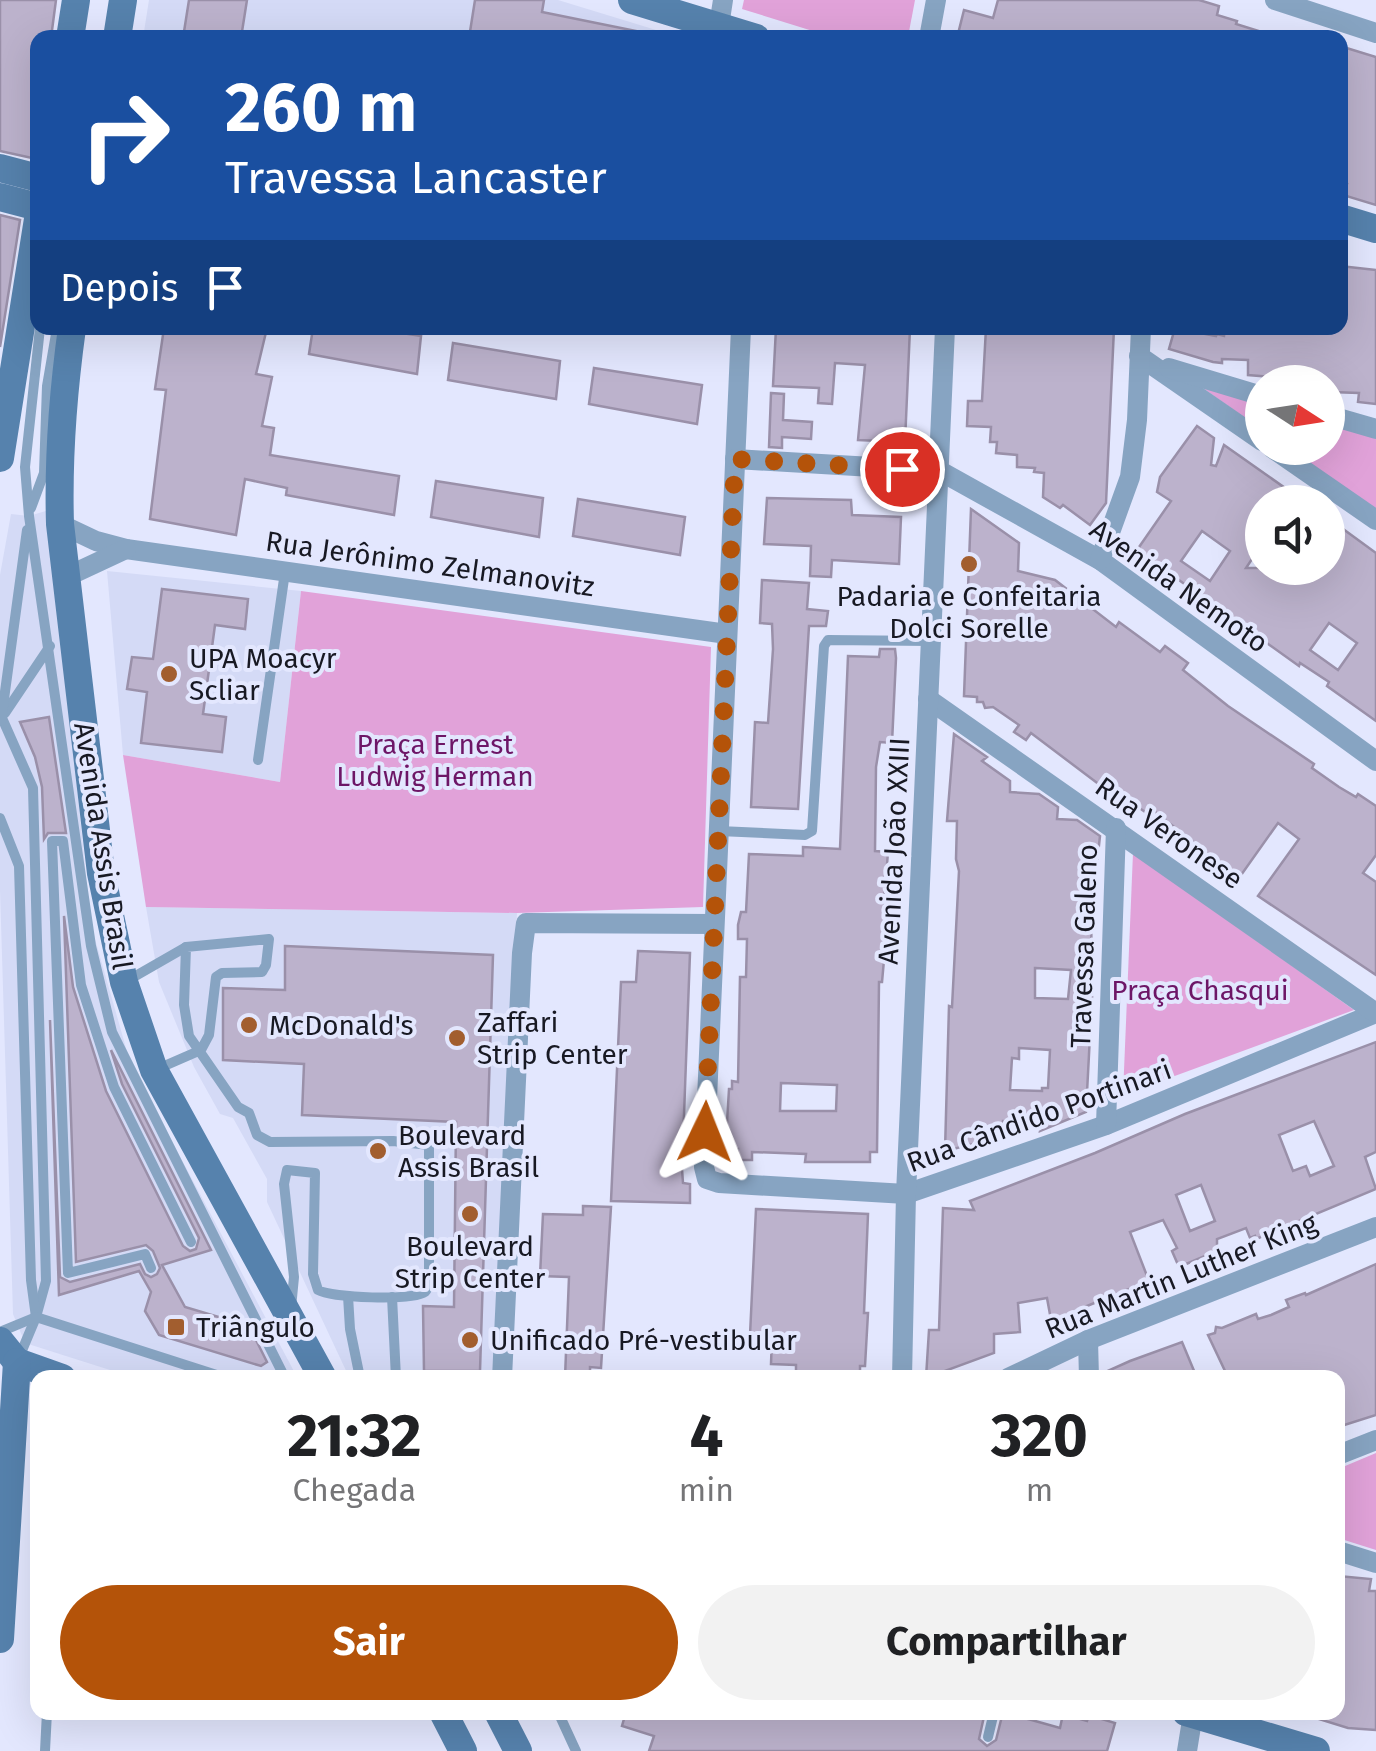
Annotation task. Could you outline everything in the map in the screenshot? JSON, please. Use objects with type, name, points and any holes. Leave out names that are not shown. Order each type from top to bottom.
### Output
[{"type":"main road","points":[[71,30],[76,0]]},
{"type":"main road","points":[[117,30],[123,0]]},
{"type":"main road","points":[[632,0],[721,13],[744,30]]},
{"type":"main road","points":[[0,168],[30,176]]},
{"type":"main road","points":[[0,197],[30,205]]},
{"type":"main road","points":[[1348,220],[1376,229]]},
{"type":"main road","points":[[0,458],[30,270]]},
{"type":"main road","name":"Avenida Assis Brasil","points":[[71,335],[58,473],[60,524],[101,873],[124,982],[154,1070],[320,1370]]},
{"type":"main road","points":[[0,1639],[7,1362],[34,1370]]},
{"type":"main road","points":[[447,1720],[463,1751]]},
{"type":"main road","points":[[502,1720],[518,1751]]},
{"type":"main road","points":[[1213,1720],[1316,1751]]},
{"type":"street","points":[[930,30],[936,0]]},
{"type":"street","points":[[1276,0],[1376,32]]},
{"type":"street","points":[[502,1370],[526,923],[714,924],[741,335]]},
{"type":"street","name":"Avenida João XXIII","points":[[902,1370],[906,1194],[945,335]]},
{"type":"street","points":[[1100,560],[1130,477],[1146,360],[1142,335]]},
{"type":"street","points":[[1146,360],[1245,391]]},
{"type":"street","points":[[1146,360],[1245,428]]},
{"type":"street","points":[[1345,420],[1376,429]]},
{"type":"street","points":[[735,459],[940,471]]},
{"type":"street","points":[[1297,465],[1376,520]]},
{"type":"street","name":"Avenida Nemoto","points":[[940,471],[1100,560],[1376,761]]},
{"type":"street","name":"Rua Jerônimo Zelmanovitz","points":[[60,524],[96,541],[126,548],[727,634]]},
{"type":"street","points":[[66,577],[126,548]]},
{"type":"street","name":"Rua Veronese","points":[[928,699],[1376,1013]]},
{"type":"street","name":"Travessa Galeno","points":[[1106,1125],[1116,828]]},
{"type":"street","name":"Rua Cândido Portinari","points":[[714,924],[704,1166],[706,1179],[719,1184],[906,1194],[1106,1125],[1376,1013]]},
{"type":"street","name":"Rua Martin Luther King","points":[[1025,1370],[1088,1340],[1376,1227]]},
{"type":"street","points":[[1088,1340],[1089,1370]]},
{"type":"street","points":[[1345,1453],[1376,1440]]},
{"type":"street","points":[[1345,1553],[1376,1563]]},
{"type":"street","points":[[1187,1751],[1189,1720]]},
{"type":"lane","points":[[83,30],[87,0]]},
{"type":"lane","points":[[107,30],[113,0]]},
{"type":"lane","points":[[39,335],[25,467],[29,516],[91,946],[112,1032],[281,1370]]},
{"type":"lane","points":[[7,1362],[36,1318],[46,1281],[33,788],[1,723],[29,516],[44,473],[47,386],[56,335]]},
{"type":"lane","points":[[258,760],[285,571]]},
{"type":"lane","points":[[718,831],[805,835],[812,831],[824,646],[828,640],[931,641]]},
{"type":"lane","points":[[1,723],[50,646]]},
{"type":"lane","points":[[0,818],[19,866],[31,1280],[36,1318]]},
{"type":"lane","points":[[151,1268],[145,1254],[68,1273],[52,841],[63,841],[82,985],[114,1086],[191,1242]]},
{"type":"lane","points":[[124,982],[186,946],[269,939],[263,971],[222,973],[216,977],[208,1035],[201,1050],[154,1070]]},
{"type":"lane","points":[[186,946],[184,1006],[189,1036],[238,1106],[249,1113],[256,1135],[262,1140],[422,1142],[431,1148],[430,1285],[422,1293],[392,1297],[327,1295],[315,1285],[314,1173],[288,1169],[284,1184],[294,1276],[290,1316]]},
{"type":"lane","points":[[348,1296],[358,1370]]},
{"type":"lane","points":[[392,1297],[396,1370]]},
{"type":"lane","points":[[0,1332],[36,1318],[201,1370]]},
{"type":"lane","points":[[45,1751],[47,1720]]},
{"type":"lane","points":[[562,1720],[576,1751]]},
{"type":"lane","points":[[988,1737],[992,1720]]},
{"type":"shaded area","points":[[149,0],[475,0],[470,30],[144,30]]},
{"type":"shaded area","points":[[544,0],[558,0],[656,30],[538,30]]},
{"type":"shaded area","points":[[49,510],[91,925],[130,1062],[293,1370],[110,1370],[25,1343],[13,1314],[0,890],[0,575],[11,514],[29,516]]},
{"type":"shaded area","points":[[107,571],[301,591],[280,782],[123,755]]},
{"type":"shaded area","name":"Boulevard Assis Brasil","points":[[146,907],[517,913],[492,1370],[346,1370],[267,1202],[267,1179],[233,1118],[220,1114],[194,1067],[159,982]]},
{"type":"green space","points":[[744,0],[915,0],[909,30],[810,30],[742,9]]},
{"type":"green space","points":[[1193,381],[1245,396],[1245,418]]},
{"type":"green space","points":[[1345,426],[1376,436],[1376,510],[1312,465],[1345,465]]},
{"type":"green space","name":"Praça Ernest Ludwig Herman","points":[[301,591],[711,647],[703,907],[517,913],[146,907],[123,755],[280,782]]},
{"type":"green space","name":"Praça Chasqui","points":[[1133,853],[1354,1010],[1123,1095]]},
{"type":"green space","points":[[1376,1453],[1376,1550],[1345,1540],[1345,1466]]},
{"type":"building","points":[[0,0],[56,0],[52,30],[30,30],[30,158],[0,151]]},
{"type":"building","points":[[189,0],[247,0],[242,30],[184,30]]},
{"type":"building","points":[[475,0],[544,0],[542,12],[631,30],[470,30]]},
{"type":"building","points":[[998,0],[1199,0],[1219,6],[1217,15],[1255,30],[959,30],[964,10],[993,18]]},
{"type":"building","points":[[1348,48],[1376,57],[1376,205],[1348,197]]},
{"type":"building","points":[[0,215],[20,220],[0,347]]},
{"type":"building","points":[[1348,267],[1376,270],[1376,404],[1358,402],[1359,393],[1345,392],[1345,365],[1248,365],[1248,360],[1222,359],[1222,363],[1169,349],[1173,335],[1348,335]]},
{"type":"building","points":[[163,335],[265,335],[256,374],[272,377],[262,426],[274,428],[270,455],[399,476],[394,515],[286,495],[287,488],[245,479],[236,535],[150,519],[166,390],[155,389]]},
{"type":"building","points":[[312,335],[421,336],[417,374],[309,354]]},
{"type":"building","points":[[776,335],[910,335],[905,442],[858,440],[865,365],[835,363],[832,404],[818,403],[819,388],[773,386]]},
{"type":"building","points":[[986,335],[1114,335],[1106,503],[1090,525],[1063,505],[1060,508],[1043,497],[1044,473],[1017,467],[1017,455],[996,453],[997,442],[990,442],[991,427],[967,426],[968,401],[982,401]]},
{"type":"building","points":[[453,343],[560,361],[556,399],[448,380]]},
{"type":"building","points":[[594,368],[702,385],[697,424],[589,404]]},
{"type":"building","points":[[771,393],[784,394],[783,420],[812,422],[811,439],[782,437],[782,448],[769,447]]},
{"type":"building","points":[[1197,426],[1214,438],[1211,465],[1216,466],[1224,445],[1245,460],[1245,465],[1252,465],[1281,485],[1245,485],[1245,585],[1345,585],[1345,530],[1376,553],[1376,721],[1327,686],[1329,682],[1300,663],[1299,666],[1137,550],[1171,501],[1157,492],[1160,477]],"holes":[[[1202,531],[1230,551],[1210,581],[1181,561]],[[1329,623],[1357,643],[1338,670],[1310,650]]]},
{"type":"building","points":[[436,481],[543,498],[539,537],[431,517]]},
{"type":"building","points":[[767,498],[851,500],[852,515],[901,517],[899,564],[832,560],[831,577],[810,576],[811,546],[764,544]]},
{"type":"building","points":[[578,499],[685,517],[680,555],[573,536]]},
{"type":"building","points":[[971,509],[1019,543],[1018,571],[1055,580],[1116,627],[1119,622],[1160,652],[1165,646],[1188,663],[1183,670],[1228,706],[1314,764],[1312,768],[1339,787],[1376,806],[1376,855],[1363,873],[1376,882],[1376,975],[1258,896],[1299,839],[1278,823],[1239,878],[1154,811],[1151,816],[1132,803],[1129,807],[1031,733],[1026,740],[1014,732],[1019,725],[993,707],[985,708],[977,697],[964,696]]},
{"type":"building","points":[[762,580],[809,583],[807,609],[828,611],[826,626],[809,626],[798,809],[751,807],[755,722],[768,723],[773,649],[772,624],[760,623]]},
{"type":"building","name":"UPA Moacyr Scliar","points":[[162,589],[248,599],[245,629],[215,625],[203,714],[226,717],[222,752],[141,743],[147,692],[127,689],[132,657],[153,659]]},
{"type":"building","points":[[880,649],[895,649],[892,743],[880,742],[876,767],[875,851],[888,852],[884,877],[885,949],[879,982],[877,1152],[870,1152],[870,1162],[805,1162],[806,1154],[752,1152],[752,1160],[737,1160],[738,1149],[729,1149],[726,1140],[729,1089],[732,1081],[738,1082],[740,977],[746,977],[747,939],[738,939],[738,925],[741,912],[746,912],[749,854],[803,856],[803,847],[840,849],[848,656],[879,657]],"holes":[[[781,1083],[837,1085],[836,1111],[780,1111]]]},
{"type":"building","points":[[49,717],[66,833],[48,833],[44,839],[42,787],[20,722]]},
{"type":"building","points":[[954,734],[987,757],[982,761],[1010,781],[1010,792],[1039,794],[1058,807],[1057,819],[1077,820],[1100,836],[1091,917],[1092,971],[1087,970],[1087,997],[1092,997],[1086,1112],[1040,1131],[1041,1123],[1003,1121],[1002,1137],[945,1151],[949,1006],[952,1007],[959,871],[957,821],[947,821]],"holes":[[[1035,968],[1071,970],[1068,999],[1035,998]],[[1019,1048],[1050,1050],[1048,1088],[1010,1090],[1012,1058],[1019,1059]]]},
{"type":"building","points":[[64,916],[73,987],[106,1091],[183,1246],[190,1251],[196,1249],[199,1238],[122,1084],[111,1050],[211,1250],[162,1265],[185,1307],[249,1326],[267,1362],[261,1366],[159,1335],[145,1311],[151,1292],[139,1271],[59,1295],[50,1020],[60,1277],[70,1282],[140,1264],[151,1277],[160,1268],[146,1245],[76,1262]]},
{"type":"building","name":"Boulevard Strip Center","points":[[285,946],[493,955],[480,1370],[424,1370],[423,1306],[454,1307],[456,1122],[302,1115],[304,1064],[223,1060],[223,988],[285,990]]},
{"type":"building","points":[[638,951],[690,953],[682,1169],[683,1183],[690,1184],[690,1203],[611,1201],[621,982],[636,982]]},
{"type":"building","points":[[1376,1042],[1376,1152],[1365,1157],[1376,1189],[1256,1239],[1250,1238],[1246,1228],[1217,1239],[1217,1251],[1179,1267],[1172,1251],[1177,1248],[1163,1220],[1130,1232],[1149,1281],[1077,1310],[1080,1313],[1051,1320],[1047,1298],[1018,1303],[1020,1332],[994,1334],[994,1353],[948,1370],[926,1370],[929,1330],[939,1330],[943,1208],[974,1210],[970,1201],[1185,1114]],"holes":[[[1314,1121],[1334,1166],[1310,1176],[1306,1166],[1293,1171],[1279,1135]],[[1201,1185],[1215,1221],[1190,1231],[1176,1195]]]},
{"type":"building","points":[[583,1206],[611,1207],[601,1368],[565,1370],[569,1277],[540,1276],[543,1214],[583,1215]]},
{"type":"building","points":[[756,1209],[868,1214],[865,1366],[860,1366],[860,1370],[796,1370],[796,1365],[771,1364],[772,1336],[750,1335]]},
{"type":"building","points":[[1376,1264],[1376,1415],[1345,1425],[1345,1370],[1225,1370],[1208,1335],[1215,1333],[1216,1327],[1256,1314],[1258,1319],[1271,1315],[1289,1307],[1286,1300]]},
{"type":"building","points":[[1182,1342],[1194,1370],[1110,1370]]},
{"type":"building","points":[[1345,1577],[1371,1579],[1369,1591],[1376,1591],[1376,1730],[1348,1728],[1322,1720],[1345,1720]]},
{"type":"building","points":[[624,1720],[983,1720],[979,1739],[987,1746],[996,1740],[1001,1720],[1032,1720],[1060,1728],[1062,1720],[1115,1723],[1107,1751],[649,1751],[654,1736],[622,1726]]},
{"type":"place","name":"Padaria e Confeitaria Dolci Sorelle","points":[[969,564]]},
{"type":"place","name":"UPA Moacyr Scliar","points":[[169,674]]},
{"type":"place","name":"McDonald's","points":[[249,1025]]},
{"type":"place","name":"Zaffari Strip Center","points":[[457,1038]]},
{"type":"place","name":"Boulevard Assis Brasil","points":[[378,1151]]},
{"type":"place","name":"Boulevard Strip Center","points":[[470,1214]]},
{"type":"place","name":"Triângulo","points":[[176,1327]]},
{"type":"place","name":"Unificado Pré-vestibular","points":[[470,1340]]},
{"type":"route","points":[[705,1132],[735,459],[902,469]]}]
